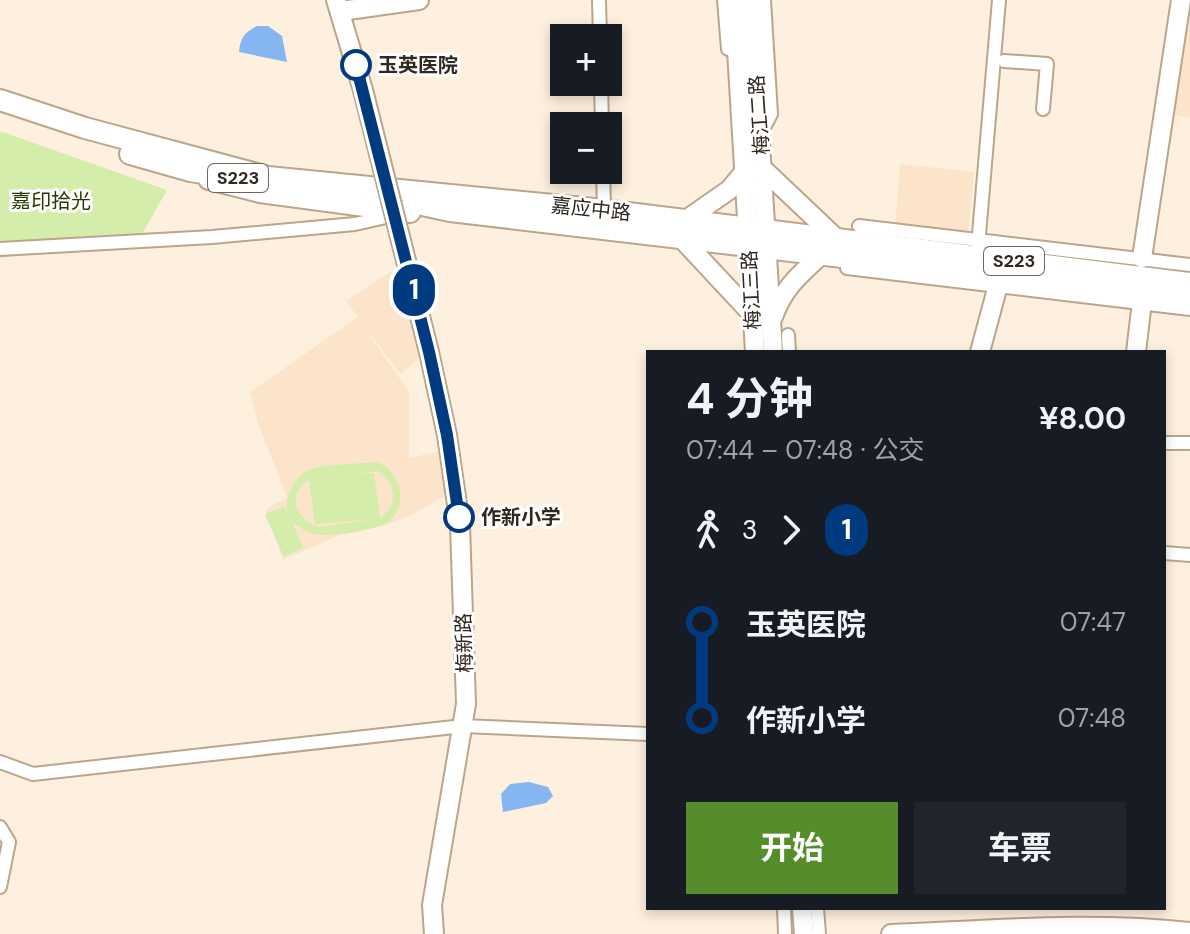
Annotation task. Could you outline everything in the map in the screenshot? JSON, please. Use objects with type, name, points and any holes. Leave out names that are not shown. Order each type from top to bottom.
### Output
[{"type":"main road","name":"S223","points":[[0,100],[85,128],[223,164],[401,181],[444,203]]},
{"type":"main road","name":"嘉应中路","points":[[0,114],[190,171],[418,203],[604,210],[684,229]]},
{"type":"main road","points":[[190,171],[220,183],[260,192],[330,199],[408,212],[444,203]]},
{"type":"main road","name":"嘉应中路","points":[[444,203],[758,239],[978,248],[1190,283]]},
{"type":"main road","name":"嘉应中路","points":[[758,239],[820,256],[1143,298],[1190,298]]},
{"type":"street","points":[[338,6],[419,0]]},
{"type":"street","points":[[599,0],[600,24]]},
{"type":"street","points":[[724,0],[733,109],[742,122]]},
{"type":"street","name":"梅江二路","points":[[734,0],[742,122],[754,170],[758,239]]},
{"type":"street","name":"梅江二路","points":[[751,0],[760,134],[754,170]]},
{"type":"street","points":[[760,134],[771,114],[764,0]]},
{"type":"street","points":[[978,248],[999,0]]},
{"type":"street","points":[[1142,258],[1181,0]]},
{"type":"street","name":"梅新路","points":[[338,6],[363,90],[429,352],[447,435],[460,525],[466,704],[432,905],[434,934]]},
{"type":"street","points":[[1004,61],[1047,64],[1043,109]]},
{"type":"street","points":[[752,314],[684,229],[729,190],[754,170],[838,240]]},
{"type":"street","points":[[603,184],[604,210]]},
{"type":"street","points":[[0,249],[228,236],[355,224],[408,212]]},
{"type":"street","points":[[859,226],[978,248],[1142,258],[1190,265]]},
{"type":"street","name":"梅江三路","points":[[755,350],[752,314],[758,239]]},
{"type":"street","name":"梅江三路","points":[[758,239],[773,350]]},
{"type":"street","points":[[771,323],[781,297],[820,256]]},
{"type":"street","points":[[847,268],[1143,298],[1190,309]]},
{"type":"street","points":[[981,350],[997,289]]},
{"type":"street","points":[[1136,350],[1143,298]]},
{"type":"street","points":[[788,335],[789,350]]},
{"type":"street","points":[[1166,443],[1190,443]]},
{"type":"street","points":[[1166,553],[1190,555]]},
{"type":"street","points":[[0,762],[33,774],[463,726],[646,734]]},
{"type":"street","points":[[0,827],[9,842],[0,887]]},
{"type":"street","points":[[784,910],[785,934]]},
{"type":"street","points":[[802,910],[804,934]]},
{"type":"street","points":[[817,910],[819,934]]},
{"type":"street","points":[[1074,931],[1076,910]]},
{"type":"street","points":[[891,934],[1159,929],[1190,932]]},
{"type":"shaded area","points":[[1187,0],[1190,0],[1190,118],[1172,114]]},
{"type":"shaded area","points":[[900,164],[974,172],[968,236],[895,230]]},
{"type":"shaded area","name":"作新小学","points":[[391,271],[428,351],[401,374],[362,324],[409,392],[409,458],[445,450],[448,494],[410,516],[338,536],[283,560],[265,510],[287,497],[258,423],[250,392],[358,317],[346,301]]},
{"type":"green space","name":"嘉印拾光","points":[[0,131],[167,190],[141,236],[0,258]]},
{"type":"green space","points":[[375,462],[391,471],[400,488],[401,497],[395,515],[388,522],[373,528],[329,535],[311,533],[292,521],[303,548],[284,557],[265,515],[284,506],[288,514],[289,494],[298,477],[315,468]],"holes":[[[377,471],[388,481],[393,494],[391,506],[380,518],[374,473],[358,474]],[[309,480],[315,524],[375,519],[319,527],[311,524],[296,506],[297,493]]]},
{"type":"water","points":[[257,26],[268,26],[282,36],[287,62],[239,52],[244,36]]},
{"type":"water","points":[[529,782],[548,787],[553,796],[546,803],[503,812],[501,794],[510,784]]},
{"type":"bus line","name":"1","points":[[356,65],[429,352],[447,435],[459,517]]},
{"type":"place","name":"玉英医院","points":[[356,65]]},
{"type":"place","name":"作新小学","points":[[459,517]]}]
